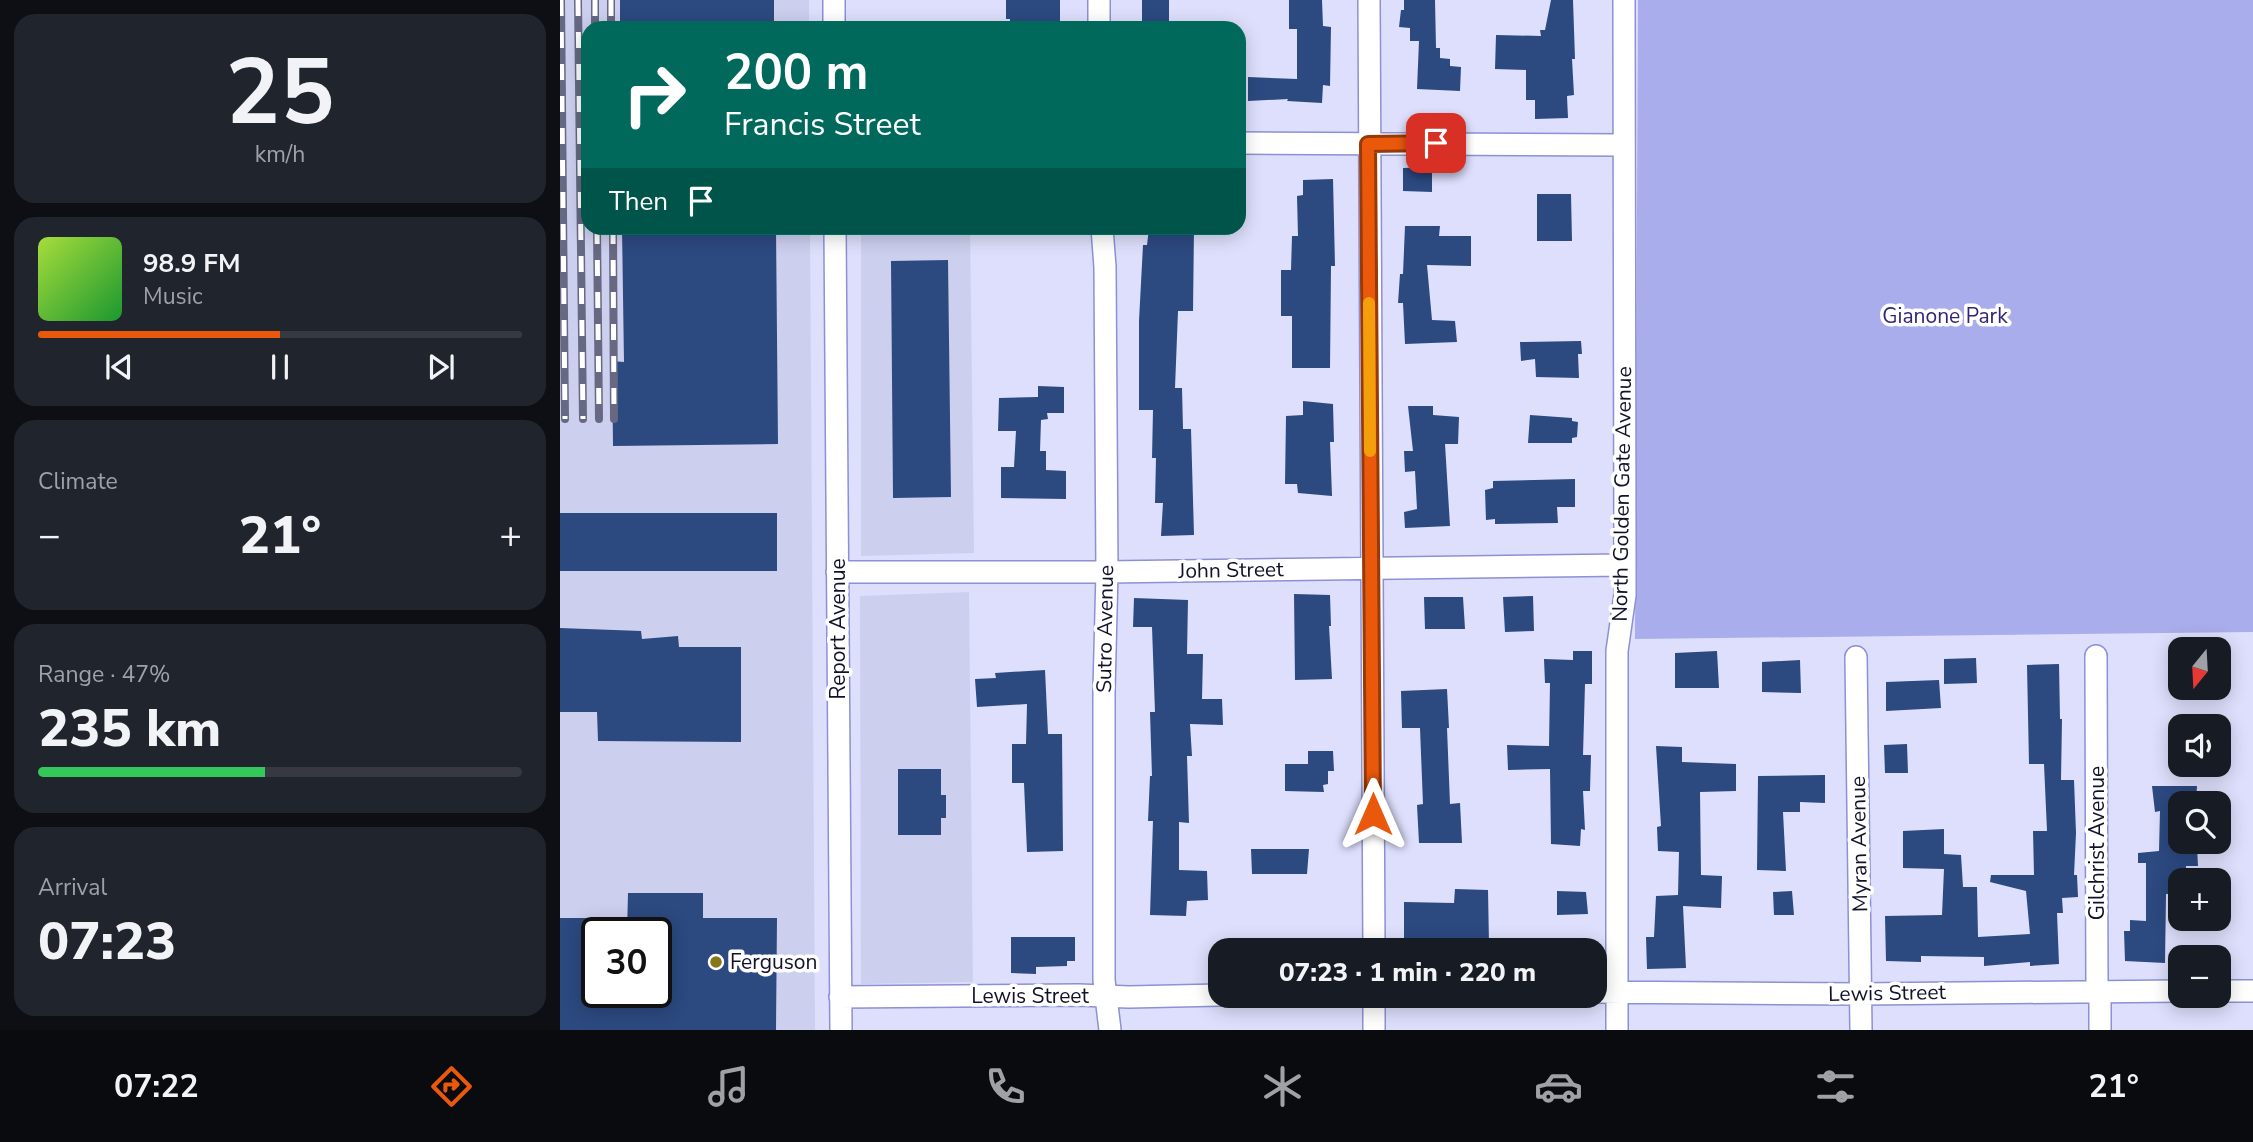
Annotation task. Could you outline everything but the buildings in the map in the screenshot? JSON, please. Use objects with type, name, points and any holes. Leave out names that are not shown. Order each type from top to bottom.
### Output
[{"type":"street","points":[[834,0],[834,21]]},
{"type":"street","points":[[1099,0],[1099,21]]},
{"type":"street","points":[[1369,0],[1374,938]]},
{"type":"street","name":"North Golden Gate Avenue","points":[[1617,1030],[1617,650],[1625,595],[1624,0]]},
{"type":"street","points":[[1246,143],[1624,145]]},
{"type":"street","name":"Report Avenue","points":[[835,235],[841,1030]]},
{"type":"street","name":"Sutro Avenue","points":[[1102,235],[1107,572],[1104,980],[1110,1030]]},
{"type":"street","name":"John Street","points":[[837,572],[1107,572],[1625,565]]},
{"type":"street","name":"Gilchrist Avenue","points":[[2096,656],[2097,992],[2100,998],[2101,1030]]},
{"type":"street","name":"Myran Avenue","points":[[1856,657],[1861,1030]]},
{"type":"street","points":[[2231,991],[2253,991]]},
{"type":"street","name":"Lewis Street","points":[[1607,992],[2168,992]]},
{"type":"street","name":"Lewis Street","points":[[840,997],[1208,995]]},
{"type":"street","points":[[1374,1008],[1374,1030]]},
{"type":"shaded area","points":[[560,0],[809,0],[809,21],[581,21],[581,235],[810,235],[815,1030],[560,1030]]},
{"type":"shaded area","points":[[861,235],[970,235],[974,553],[861,556]]},
{"type":"shaded area","points":[[969,592],[973,982],[861,984],[860,596]]},
{"type":"green space","name":"Gianone Park","points":[[1638,0],[2253,0],[2253,632],[1635,639]]},
{"type":"railway","points":[[561,0],[565,419]]},
{"type":"railway","points":[[578,0],[583,419]]},
{"type":"railway","points":[[595,0],[595,21]]},
{"type":"railway","points":[[611,0],[611,21]]},
{"type":"railway","points":[[597,235],[599,419]]},
{"type":"railway","points":[[613,235],[614,419]]},
{"type":"slow traffic","points":[[1369,303],[1370,451]]},
{"type":"place","name":"Ferguson","points":[[716,962]]},
{"type":"route","points":[[1373,814],[1368,144],[1436,143]]}]
